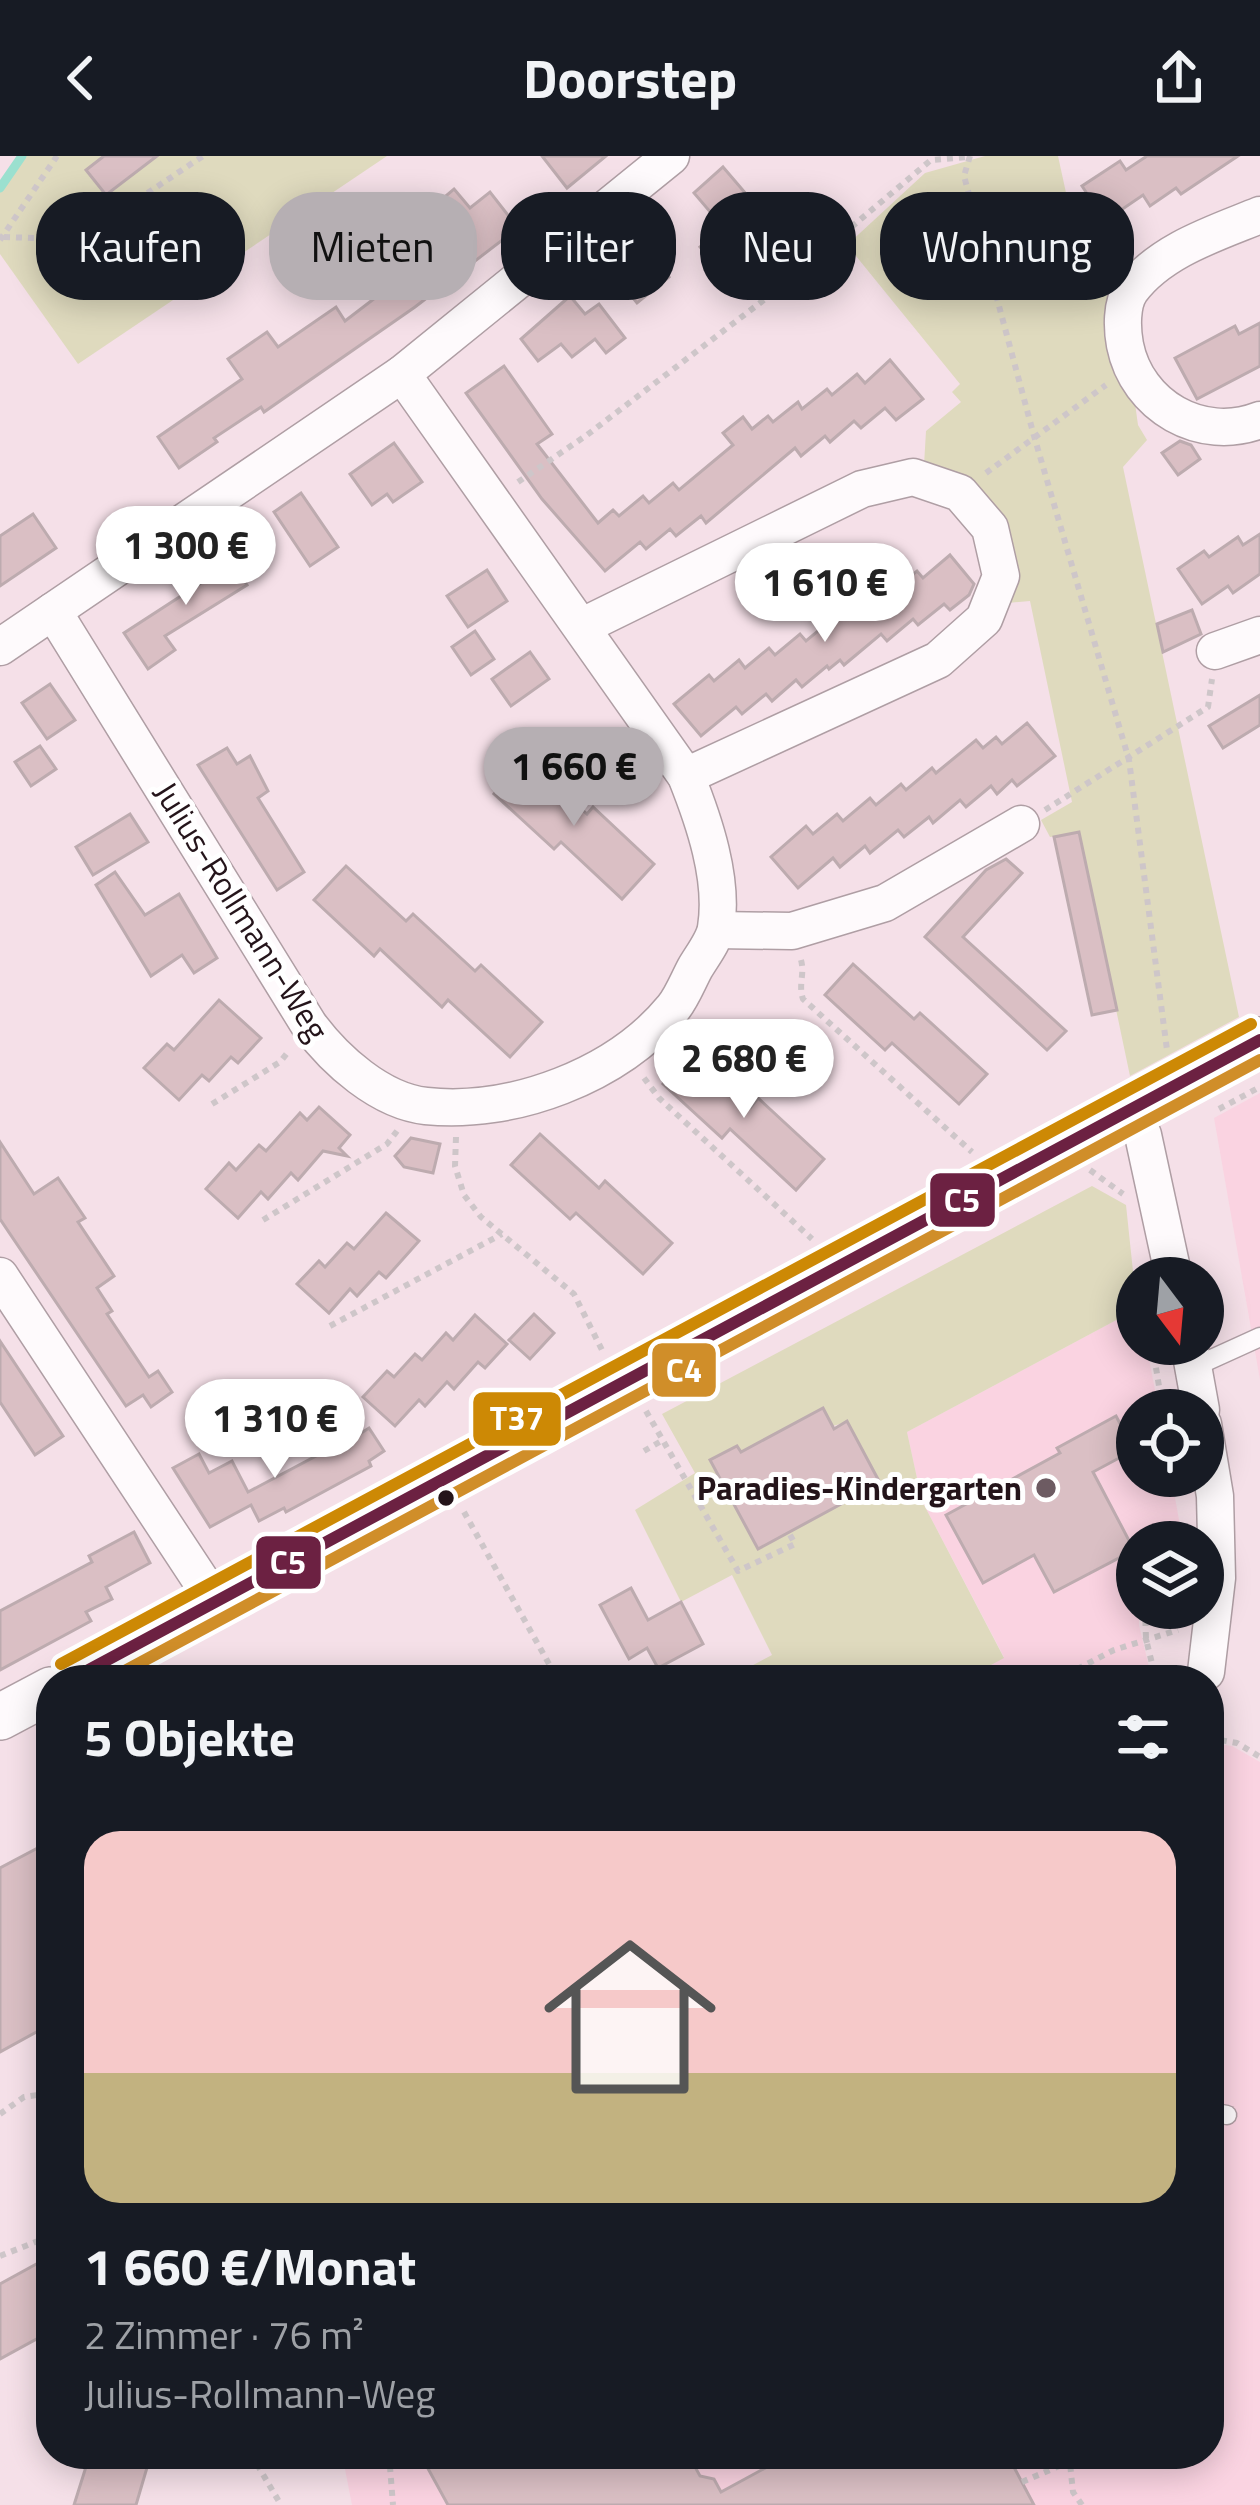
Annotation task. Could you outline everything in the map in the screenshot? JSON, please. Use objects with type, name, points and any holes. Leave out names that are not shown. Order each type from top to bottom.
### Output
[{"type":"street","points":[[0,647],[402,374],[670,156]]},
{"type":"street","points":[[1260,215],[1199,240],[1152,269],[1128,294],[1122,330],[1129,365],[1144,392],[1188,423],[1239,428],[1260,420]]},
{"type":"street","points":[[402,374],[686,776],[700,811],[715,878],[716,931],[792,931],[885,903],[1021,824]]},
{"type":"street","points":[[583,626],[862,489],[913,477],[960,493],[990,528],[1001,576],[984,619],[938,660],[686,776]]},
{"type":"street","name":"Julius-Rollmann-Weg","points":[[53,611],[309,1024],[321,1042],[366,1082],[417,1104],[456,1106],[493,1106],[558,1087],[625,1053],[674,1007],[716,931]]},
{"type":"street","points":[[1215,651],[1260,635]]},
{"type":"street","points":[[98,1665],[1260,1040]]},
{"type":"street","points":[[1132,1108],[1143,1135],[1169,1257]]},
{"type":"street","points":[[0,1276],[215,1602]]},
{"type":"street","points":[[1207,1665],[1210,1629]]},
{"type":"street","points":[[0,1718],[36,1698]]},
{"type":"lane","points":[[1224,1346],[1260,1336]]},
{"type":"path","points":[[2,239],[57,156]]},
{"type":"path","points":[[2,239],[65,239],[95,228],[203,156]]},
{"type":"path","points":[[492,500],[587,435],[773,293],[931,160],[969,157],[964,176],[1129,760],[1167,1049],[1180,1082]]},
{"type":"path","points":[[960,493],[1129,365]]},
{"type":"path","points":[[1021,824],[1208,707],[1215,651]]},
{"type":"path","points":[[792,931],[803,969],[798,985],[803,1000],[972,1152],[993,1185]]},
{"type":"path","points":[[212,1104],[280,1062],[309,1024]]},
{"type":"path","points":[[625,1053],[659,1098],[839,1268]]},
{"type":"path","points":[[263,1220],[387,1144],[417,1104]]},
{"type":"path","points":[[456,1106],[455,1166],[464,1195],[574,1294],[738,1571],[795,1544],[789,1533]]},
{"type":"path","points":[[1056,1150],[1126,1197]]},
{"type":"path","points":[[330,1325],[502,1234]]},
{"type":"path","points":[[644,1451],[664,1440]]},
{"type":"path","points":[[445,1478],[550,1665]]},
{"type":"path","points":[[1146,1629],[1152,1665]]},
{"type":"path","points":[[1085,1665],[1114,1650],[1186,1629]]},
{"type":"path","points":[[1224,1741],[1260,1757]]},
{"type":"path","points":[[0,2114],[24,2097],[36,2095]]},
{"type":"path","points":[[0,2256],[36,2241]]},
{"type":"path","points":[[260,2469],[280,2505]]},
{"type":"path","points":[[389,2469],[393,2505]]},
{"type":"path","points":[[1022,2482],[1055,2469]]},
{"type":"path","points":[[1069,2469],[1073,2492],[1082,2505]]},
{"type":"shaded area","points":[[21,156],[387,156],[334,192],[269,192],[269,235],[245,252],[245,192],[36,192],[36,300],[173,300],[78,364],[0,254],[0,187]]},
{"type":"shaded area","points":[[985,156],[1058,156],[1066,192],[904,192],[925,173]]},
{"type":"shaded area","points":[[880,215],[880,286],[856,256],[856,237]]},
{"type":"shaded area","points":[[892,300],[1121,300],[1138,425],[1147,440],[1123,467],[1239,1017],[1130,1076],[1079,833],[1050,837],[1041,820],[1072,802],[1030,601],[1007,603],[1012,564],[924,465],[926,431],[961,402],[952,392],[960,384]]},
{"type":"shaded area","points":[[1260,1093],[1260,1380],[1214,1118]]},
{"type":"shaded area","points":[[1092,1186],[1126,1205],[1132,1257],[1116,1257],[1116,1320],[907,1432],[922,1501],[1004,1658],[991,1665],[753,1665],[772,1655],[732,1575],[681,1602],[635,1510],[695,1473],[662,1414]],"holes":[[[847,1422],[880,1483],[759,1548],[737,1446],[741,1452]]]},
{"type":"shaded area","name":"Paradies-Kindergarten","points":[[1116,1320],[1116,1365],[1150,1365],[1155,1389],[1116,1389],[1116,1497],[1175,1497],[1179,1521],[1116,1521],[1116,1629],[1140,1629],[1148,1665],[990,1665],[1004,1657],[922,1501],[907,1432]]},
{"type":"shaded area","points":[[1224,1745],[1260,1762],[1260,2505],[352,2505],[345,2469],[1224,2469]]},
{"type":"building","points":[[104,156],[157,156],[110,192],[104,192],[86,170]]},
{"type":"building","points":[[542,156],[606,156],[567,188]]},
{"type":"building","points":[[1147,156],[1238,156],[1181,194],[1176,188],[1150,206],[1143,195],[1134,201],[1134,192],[1086,192],[1082,186],[1120,161],[1126,170]]},
{"type":"building","points":[[723,167],[744,192],[700,192],[700,200],[694,193]]},
{"type":"building","points":[[490,192],[501,206],[501,241],[477,259],[477,202]]},
{"type":"building","points":[[372,300],[424,300],[264,412],[261,407],[214,438],[217,442],[179,468],[158,437],[242,379],[228,359],[267,332],[278,347],[336,307],[345,321]]},
{"type":"building","points":[[565,300],[573,300],[585,314],[599,304],[625,338],[606,353],[595,339],[572,357],[561,344],[538,361],[521,339]]},
{"type":"building","points":[[1260,323],[1260,366],[1197,399],[1175,358],[1235,326],[1239,334]]},
{"type":"building","points":[[890,360],[923,399],[896,420],[885,408],[861,428],[854,421],[830,442],[825,436],[801,456],[795,448],[706,523],[701,516],[676,536],[670,529],[646,549],[640,542],[605,571],[542,499],[466,393],[504,366],[552,434],[537,444],[598,523],[613,510],[619,516],[643,496],[649,503],[673,483],[679,490],[733,445],[723,433],[743,417],[752,429],[768,416],[773,422],[798,402],[802,409],[827,389],[832,395],[857,374],[865,383]]},
{"type":"building","points":[[1180,441],[1191,445],[1200,459],[1178,475],[1162,453]]},
{"type":"building","points":[[394,443],[422,482],[393,502],[387,494],[372,505],[350,474]]},
{"type":"building","points":[[301,493],[338,547],[310,566],[274,512]]},
{"type":"building","points":[[33,514],[56,548],[0,586],[0,536]]},
{"type":"building","points":[[1260,534],[1260,574],[1233,593],[1228,586],[1202,604],[1178,569],[1204,551],[1209,557],[1238,537],[1243,545]]},
{"type":"building","points":[[221,548],[247,585],[165,636],[175,650],[148,669],[124,633],[204,581],[194,566]]},
{"type":"building","points":[[950,555],[974,584],[969,595],[950,610],[944,604],[918,625],[913,619],[887,641],[881,634],[844,665],[840,660],[827,666],[802,687],[796,680],[772,701],[766,694],[742,714],[736,707],[701,736],[674,704],[709,675],[714,681],[739,660],[745,668],[769,648],[775,655],[800,634],[806,641],[854,601],[860,608],[886,586],[891,592],[917,571],[923,578]]},
{"type":"building","points":[[487,570],[507,601],[468,627],[447,596]]},
{"type":"building","points":[[1192,610],[1201,634],[1163,652],[1157,624]]},
{"type":"building","points":[[475,631],[494,659],[471,675],[452,647]]},
{"type":"building","points":[[530,652],[549,679],[511,706],[492,679]]},
{"type":"building","points":[[50,684],[75,720],[47,739],[22,703]]},
{"type":"building","points":[[1260,695],[1260,725],[1223,748],[1209,726]]},
{"type":"building","points":[[1027,723],[1055,756],[1017,786],[1012,780],[997,794],[991,786],[966,807],[960,800],[933,823],[929,817],[904,837],[898,830],[870,853],[865,846],[840,867],[833,858],[798,888],[771,857],[806,826],[813,834],[837,814],[843,821],[870,798],[876,805],[901,784],[906,790],[932,768],[936,773],[976,740],[983,748],[996,737],[1002,744]]},
{"type":"building","points":[[40,746],[56,769],[31,786],[15,762]]},
{"type":"building","points":[[227,748],[237,764],[250,756],[268,791],[258,798],[304,872],[277,890],[198,765]]},
{"type":"building","points":[[527,759],[587,814],[593,807],[654,864],[622,899],[561,842],[554,849],[494,794]]},
{"type":"building","points":[[130,814],[148,842],[93,875],[76,847]]},
{"type":"building","points":[[1079,832],[1117,1010],[1092,1015],[1054,837]]},
{"type":"building","points":[[1006,859],[1022,873],[963,937],[1066,1031],[1047,1050],[925,937],[986,870]]},
{"type":"building","points":[[346,866],[406,921],[413,914],[475,971],[481,965],[542,1022],[510,1057],[448,1000],[442,1007],[380,949],[374,956],[314,900]]},
{"type":"building","points":[[115,872],[145,915],[179,894],[217,958],[194,973],[182,955],[151,976],[96,885]]},
{"type":"building","points":[[853,964],[914,1019],[920,1013],[987,1074],[959,1104],[892,1043],[885,1050],[825,995]]},
{"type":"building","points":[[219,1000],[261,1038],[238,1063],[231,1057],[209,1081],[202,1075],[179,1100],[144,1068],[167,1044],[174,1050]]},
{"type":"building","points":[[691,1053],[751,1107],[758,1098],[824,1159],[796,1190],[730,1129],[722,1138],[663,1084]]},
{"type":"building","points":[[319,1107],[350,1135],[339,1148],[347,1156],[323,1151],[298,1180],[291,1173],[268,1199],[261,1192],[238,1218],[206,1189],[229,1163],[236,1170],[259,1145],[266,1151],[300,1113],[307,1120]]},
{"type":"building","points":[[540,1134],[599,1188],[605,1181],[672,1243],[643,1274],[576,1213],[570,1219],[511,1165]]},
{"type":"building","points":[[411,1138],[440,1144],[433,1173],[404,1167],[395,1156]]},
{"type":"building","points":[[0,1142],[34,1194],[58,1178],[85,1218],[78,1222],[114,1276],[97,1288],[112,1311],[107,1314],[149,1377],[158,1371],[172,1392],[151,1407],[143,1395],[126,1406],[0,1219]]},
{"type":"building","points":[[386,1213],[419,1241],[386,1278],[379,1272],[357,1296],[350,1289],[329,1313],[297,1284],[319,1261],[325,1267],[347,1243],[354,1249]]},
{"type":"building","points":[[534,1314],[554,1333],[530,1359],[509,1340]]},
{"type":"building","points":[[475,1315],[507,1344],[485,1368],[478,1362],[454,1389],[447,1382],[425,1406],[419,1400],[395,1426],[363,1397],[387,1371],[394,1377],[415,1354],[422,1360],[446,1333],[453,1340]]},
{"type":"building","points":[[0,1341],[63,1436],[35,1455],[0,1402]]},
{"type":"building","points":[[823,1408],[834,1429],[847,1421],[880,1483],[758,1549],[710,1460],[737,1446],[741,1452]]},
{"type":"building","points":[[1116,1416],[1116,1460],[1093,1472],[1119,1521],[1116,1559],[1054,1592],[1034,1555],[983,1583],[946,1515],[1060,1453],[1057,1448]]},
{"type":"building","points":[[369,1428],[384,1451],[369,1461],[371,1466],[286,1512],[284,1508],[259,1521],[251,1505],[210,1527],[173,1468],[199,1454],[209,1473],[232,1461],[248,1492]]},
{"type":"building","points":[[134,1532],[150,1563],[106,1587],[112,1599],[86,1612],[91,1621],[0,1670],[0,1611],[92,1562],[89,1556]]},
{"type":"building","points":[[631,1588],[648,1620],[681,1602],[703,1644],[664,1665],[656,1665],[647,1648],[629,1659],[600,1605]]},
{"type":"building","points":[[36,1849],[36,2032],[0,2052],[0,1868]]},
{"type":"building","points":[[36,2264],[36,2339],[0,2359],[0,2284]]},
{"type":"building","points":[[85,2469],[147,2469],[136,2505],[74,2505]]},
{"type":"building","points":[[428,2469],[696,2469],[700,2476],[714,2479],[721,2492],[763,2469],[1015,2469],[1034,2505],[448,2505]]},
{"type":"waterway","points":[[0,188],[22,156]]},
{"type":"transit line","name":"T37","points":[[61,1664],[1251,1024]]},
{"type":"transit line","name":"C5","points":[[98,1665],[1260,1040]]},
{"type":"transit line","name":"C4","points":[[136,1665],[1260,1060]]},
{"type":"place","name":"Paradies-Kindergarten","points":[[1046,1488]]}]
